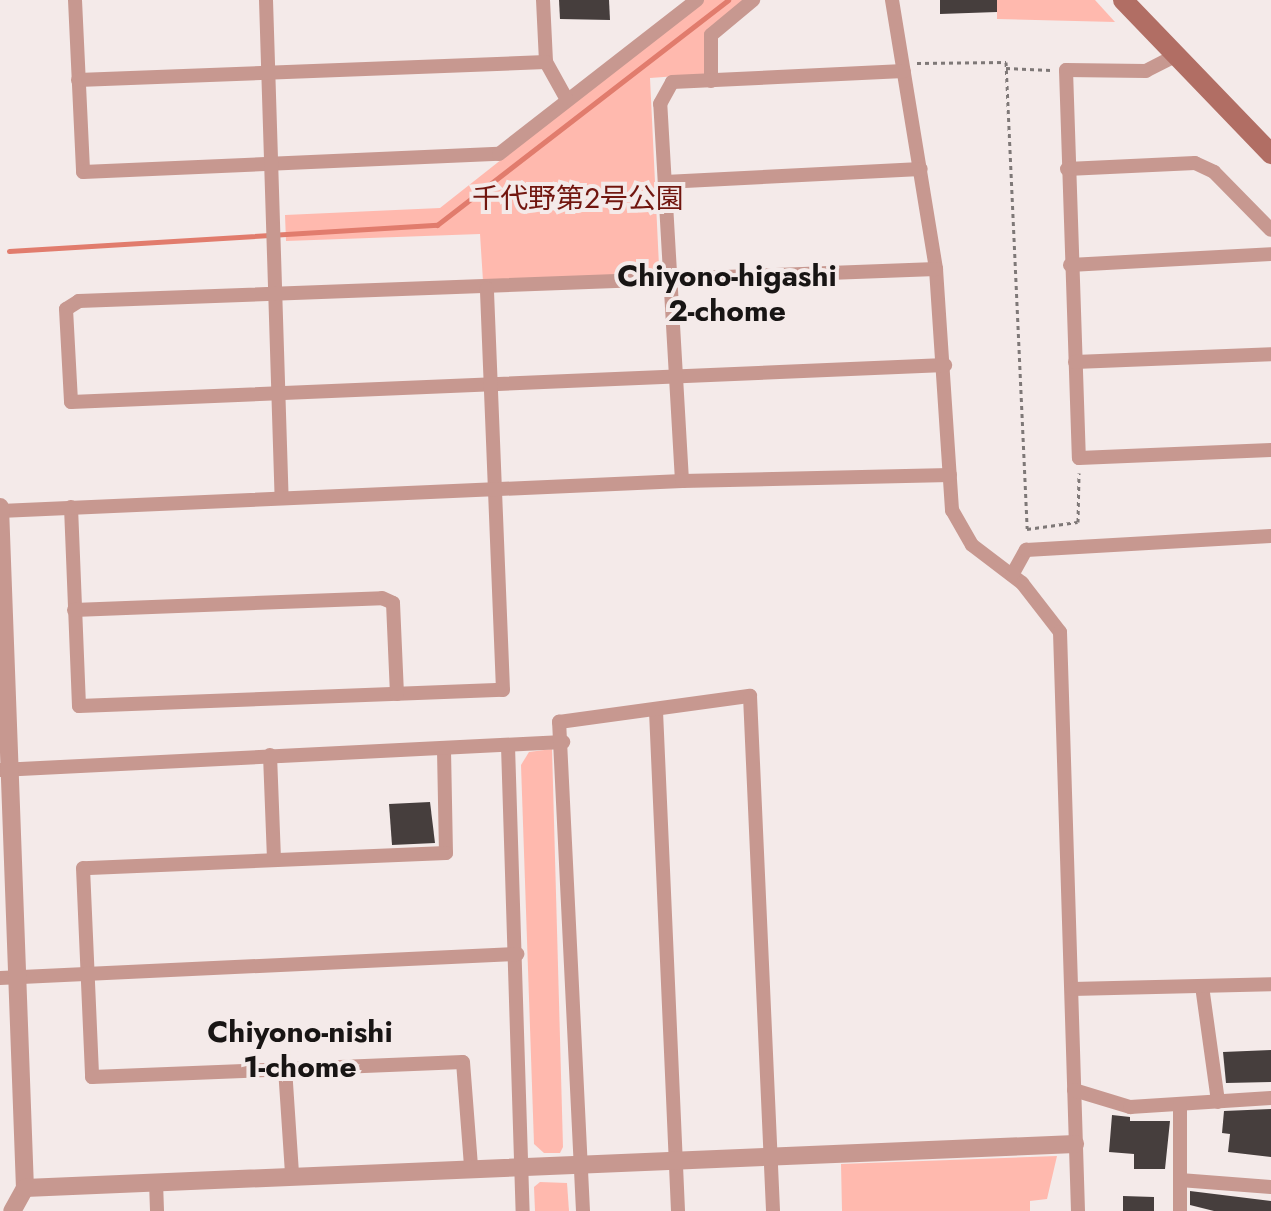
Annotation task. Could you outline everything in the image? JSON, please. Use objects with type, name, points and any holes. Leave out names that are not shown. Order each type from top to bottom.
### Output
[{"type":"main road","points":[[1123,0],[1173,57],[1271,154]]},
{"type":"street","points":[[75,0],[83,172],[270,167],[499,154],[566,98],[697,0]]},
{"type":"street","points":[[266,0],[276,396],[282,496]]},
{"type":"street","points":[[543,0],[546,62],[566,98]]},
{"type":"street","points":[[711,81],[711,35],[753,0]]},
{"type":"street","points":[[892,0],[936,269],[945,365],[952,510],[972,545],[1012,575],[1060,632],[1078,1211]]},
{"type":"street","points":[[1173,57],[1146,71],[1066,70],[1070,265],[1079,458],[1271,450]]},
{"type":"street","points":[[78,80],[546,62]]},
{"type":"street","points":[[682,481],[660,104],[672,82],[904,67]]},
{"type":"street","points":[[1067,169],[1195,163],[1214,172],[1271,230]]},
{"type":"street","points":[[665,182],[921,169]]},
{"type":"street","points":[[1070,265],[1271,254]]},
{"type":"street","points":[[936,269],[79,301],[66,309],[71,402],[491,387],[945,365]]},
{"type":"street","points":[[71,507],[79,706],[503,690],[487,288]]},
{"type":"street","points":[[1075,362],[1271,354]]},
{"type":"street","points":[[12,1211],[25,1188],[8,978],[0,509],[682,481],[950,475]]},
{"type":"street","points":[[1012,575],[1026,550],[1271,536]]},
{"type":"street","points":[[74,610],[382,598],[393,603],[397,694]]},
{"type":"street","points":[[583,1211],[563,742],[559,722],[750,696],[773,1211]]},
{"type":"street","points":[[656,711],[678,1211]]},
{"type":"street","points":[[6,770],[563,742]]},
{"type":"street","points":[[508,746],[523,1211]]},
{"type":"street","points":[[444,750],[446,853],[83,868],[92,1077],[463,1062],[471,1167]]},
{"type":"street","points":[[270,755],[274,860]]},
{"type":"street","points":[[8,978],[517,954]]},
{"type":"street","points":[[1072,989],[1271,984]]},
{"type":"street","points":[[1202,986],[1218,1102]]},
{"type":"street","points":[[285,1068],[292,1174]]},
{"type":"street","points":[[1074,1090],[1130,1107],[1271,1098]]},
{"type":"street","points":[[1180,1104],[1180,1211]]},
{"type":"street","points":[[25,1188],[292,1174],[1075,1144]]},
{"type":"street","points":[[1180,1180],[1271,1187]]},
{"type":"street","points":[[156,1182],[157,1211]]},
{"type":"path","points":[[904,67],[1006,62],[1027,529],[1078,522],[1079,458]]},
{"type":"path","points":[[1006,68],[1066,70]]},
{"type":"green space","name":"千代野第２号公園","points":[[704,0],[744,0],[705,34],[705,74],[650,78],[659,266],[653,273],[483,281],[480,234],[286,241],[285,215],[440,208]]},
{"type":"green space","points":[[997,0],[1095,0],[1115,22],[997,19]]},
{"type":"green space","points":[[552,749],[563,1147],[560,1153],[544,1153],[534,1144],[521,765],[529,752]]},
{"type":"green space","points":[[1057,1156],[1047,1199],[1030,1201],[1030,1211],[842,1211],[841,1164]]},
{"type":"green space","points":[[540,1182],[567,1183],[569,1211],[535,1211],[534,1187]]},
{"type":"building","points":[[559,0],[609,0],[610,20],[560,19]]},
{"type":"building","points":[[940,0],[997,0],[997,12],[940,14]]},
{"type":"building","points":[[430,802],[435,843],[392,845],[389,804]]},
{"type":"building","points":[[1271,1050],[1271,1082],[1226,1083],[1223,1052]]},
{"type":"building","points":[[1271,1109],[1271,1157],[1228,1152],[1230,1134],[1222,1133],[1224,1111]]},
{"type":"building","points":[[1112,1115],[1130,1117],[1130,1121],[1170,1121],[1165,1169],[1134,1169],[1134,1154],[1109,1152]]},
{"type":"building","points":[[1190,1191],[1271,1201],[1271,1211],[1214,1211],[1190,1205]]},
{"type":"building","points":[[1123,1196],[1154,1197],[1154,1211],[1123,1211]]},
{"type":"waterway","points":[[9,251],[437,225],[728,0]]},
{"type":"district","name":"Chiyono-higashi 2-chome","points":[[727,293]]},
{"type":"district","name":"Chiyono-nishi 1-chome","points":[[300,1049]]}]
